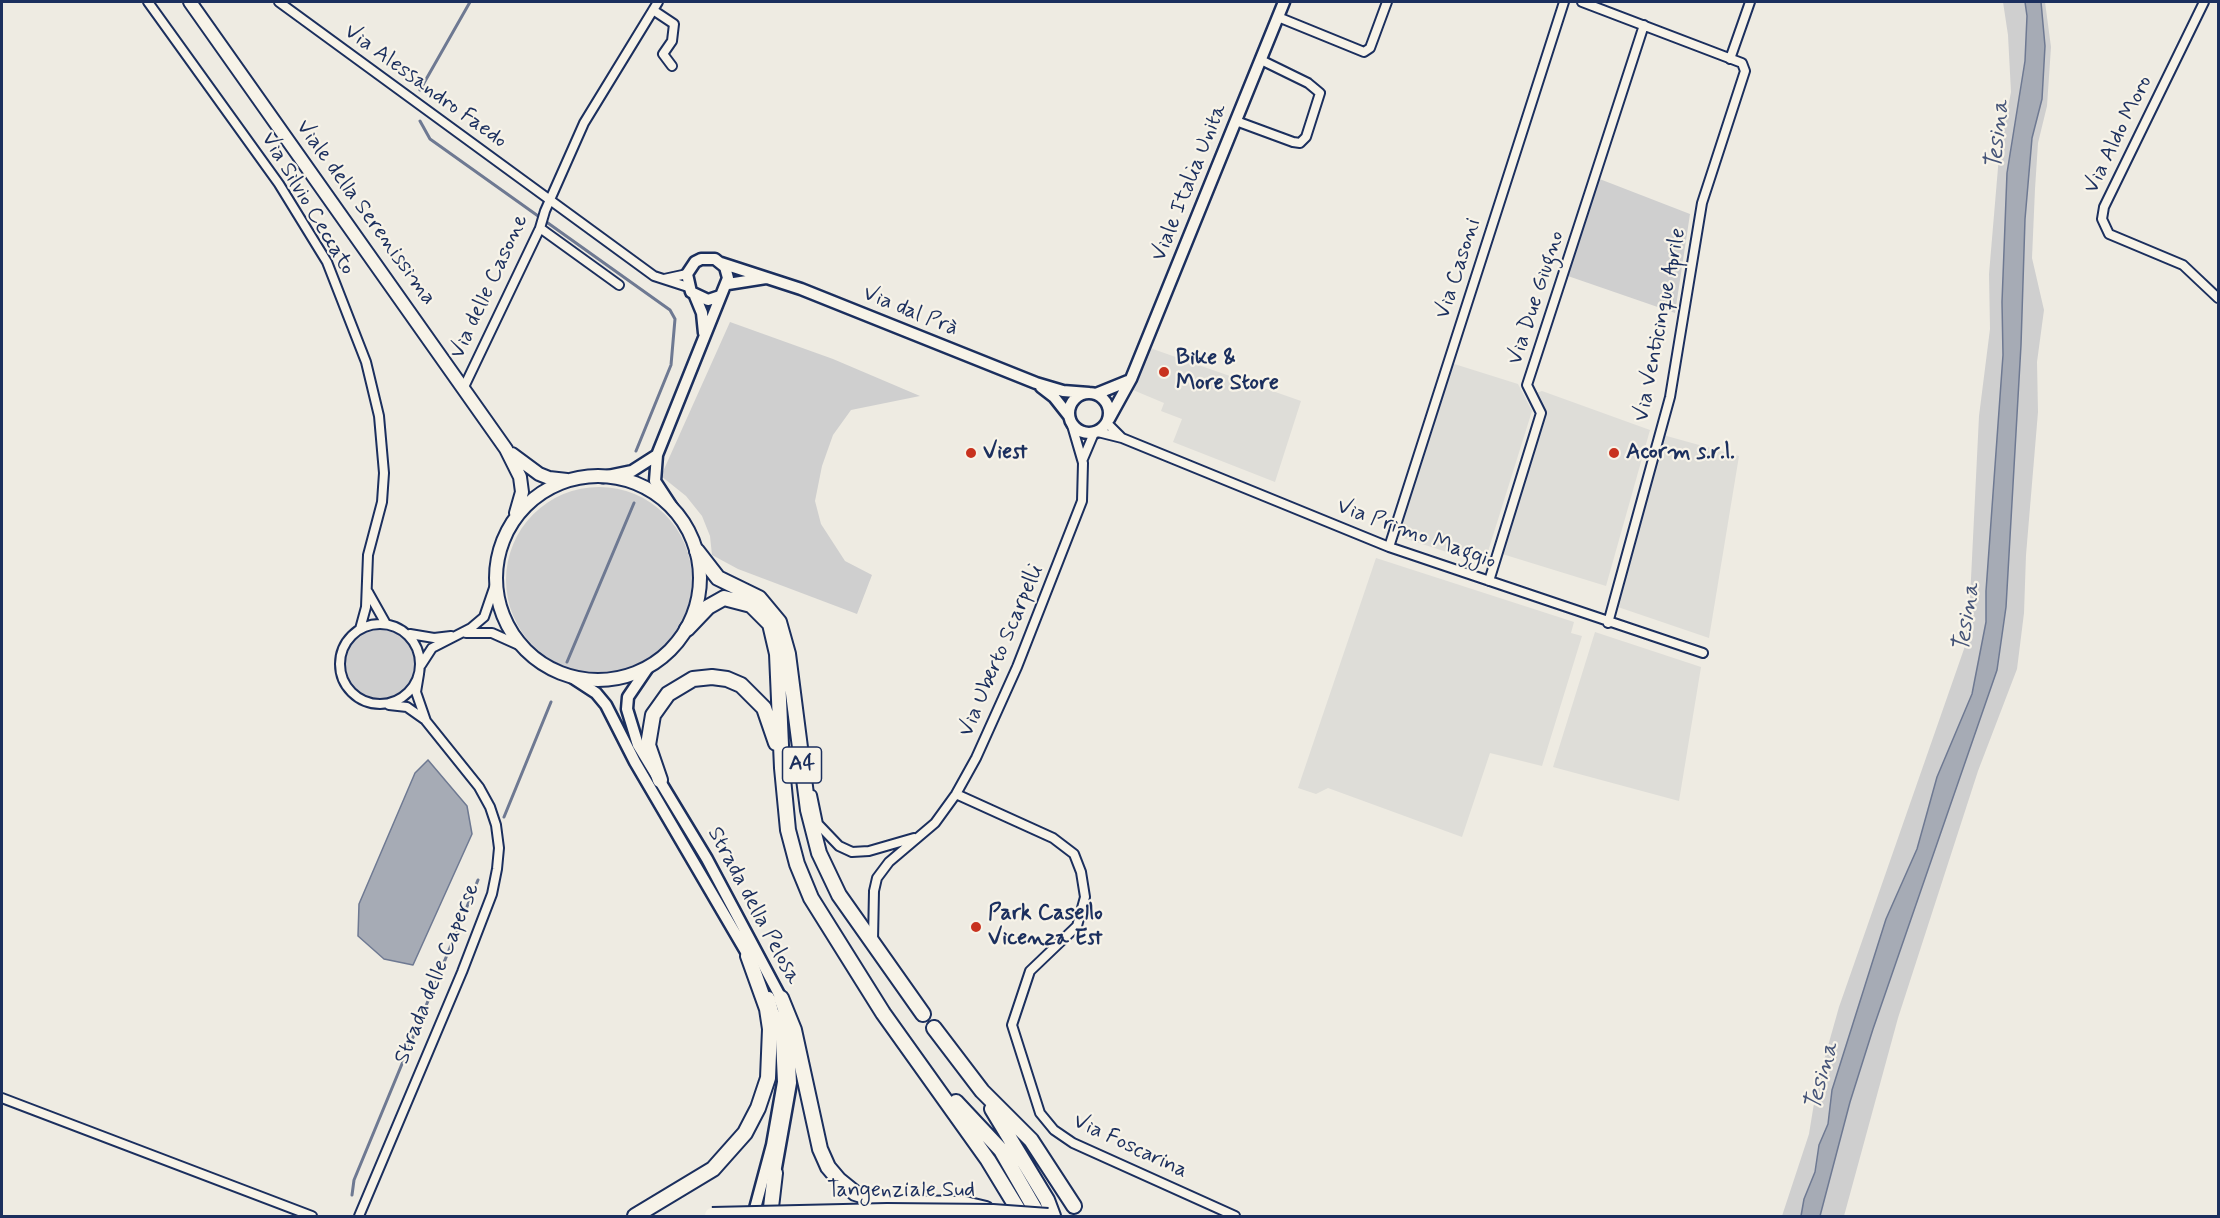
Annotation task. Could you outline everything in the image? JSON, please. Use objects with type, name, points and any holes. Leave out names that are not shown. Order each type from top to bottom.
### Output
[{"type":"highway","name":"A4","points":[[697,551],[718,578],[759,598],[778,622],[788,654],[808,810],[819,853],[839,895],[924,1014]]},
{"type":"highway","name":"A4","points":[[687,629],[708,607],[724,598],[751,604],[765,617],[773,633],[777,654],[782,768]]},
{"type":"highway","points":[[660,780],[648,745],[653,715],[668,694],[693,679],[712,677],[727,678],[741,684],[756,697],[770,724],[782,768],[788,830],[796,864],[810,898],[883,1013],[1002,1181],[1022,1216]]},
{"type":"highway","points":[[635,1216],[713,1169],[745,1132],[758,1108],[768,1078],[770,1029],[767,1009],[748,956]]},
{"type":"highway","points":[[781,998],[794,1030],[814,1128],[828,1167],[855,1193],[898,1203],[965,1204],[993,1212]]},
{"type":"highway","points":[[934,1028],[982,1092],[1047,1200],[1053,1216]]},
{"type":"highway","points":[[926,1071],[1001,1150],[1039,1216]]},
{"type":"highway","points":[[982,1092],[1031,1140],[1074,1206]]},
{"type":"highway","points":[[770,1216],[775,1173]]},
{"type":"highway","name":"Tangenziale Sud","points":[[706,1216],[887,1210],[993,1212],[1048,1216]]},
{"type":"main road","name":"Viale della Serenissima","points":[[190,2],[506,449],[520,477],[522,492],[514,517]]},
{"type":"main road","name":"Viale della Serenissima","points":[[506,449],[539,474],[549,478],[571,480]]},
{"type":"main road","points":[[603,477],[620,478],[647,488],[672,507],[688,530],[697,551],[700,585],[696,609],[687,629],[671,650],[647,669],[612,680],[573,678],[538,662],[521,646],[502,615],[496,582],[501,544],[514,517],[537,496],[571,480],[603,477]]},
{"type":"street","name":"Via Silvio Ceccato","points":[[148,2],[279,184],[327,262],[366,362],[379,416],[384,473],[382,502],[368,555],[367,590],[360,629]]},
{"type":"street","name":"Via Alessandro Faedo","points":[[279,2],[550,202]]},
{"type":"street","name":"Via delle Casone","points":[[464,387],[541,225],[584,123],[658,2]]},
{"type":"street","name":"Viale Italia Unita","points":[[1108,421],[1131,379],[1284,2]]},
{"type":"street","points":[[1278,16],[1364,52],[1370,48],[1387,2]]},
{"type":"street","name":"Via Casoni","points":[[1389,547],[1564,2]]},
{"type":"street","points":[[1582,2],[1730,59],[1750,2]]},
{"type":"street","name":"Via Aldo Moro","points":[[2204,2],[2104,207],[2102,219],[2109,234],[2183,265],[2218,298]]},
{"type":"street","points":[[653,10],[674,24],[672,41],[663,54],[672,66]]},
{"type":"street","name":"Via Due Giugno","points":[[1489,581],[1540,413],[1527,385],[1644,25]]},
{"type":"street","name":"Via Venticinque Aprile","points":[[1608,623],[1670,397],[1702,204],[1745,71],[1742,63],[1730,59]]},
{"type":"street","points":[[1236,121],[1293,142],[1300,143],[1306,137],[1320,93],[1308,83],[1261,60]]},
{"type":"street","name":"Via delle Casone","points":[[550,202],[654,276],[688,287]]},
{"type":"street","points":[[541,225],[619,285]]},
{"type":"street","points":[[672,507],[655,481],[657,455],[704,342],[720,296],[728,284],[727,272],[715,259],[701,259],[690,267],[687,274],[688,287],[695,296],[702,313],[704,342]]},
{"type":"street","name":"Via dal Prà","points":[[721,263],[769,278],[1036,383],[1063,391],[1092,393]]},
{"type":"street","points":[[663,279],[687,274]]},
{"type":"street","name":"Via dal Prà","points":[[728,284],[769,278]]},
{"type":"street","points":[[695,296],[708,300],[720,296]]},
{"type":"street","points":[[1092,393],[1106,401],[1108,421],[1096,432],[1079,431],[1070,419],[1071,403],[1076,398],[1092,393],[1115,388],[1131,379]]},
{"type":"street","name":"Via dal Prà","points":[[1036,383],[1054,397],[1070,419]]},
{"type":"street","name":"Via Uberto Scarpelli","points":[[1070,419],[1083,463]]},
{"type":"street","name":"Via Primo Maggio","points":[[1108,421],[1122,438]]},
{"type":"street","name":"Via Primo Maggio","points":[[1096,432],[1122,438],[1389,547],[1702,653]]},
{"type":"street","name":"Via Uberto Scarpelli","points":[[873,944],[873,898],[877,878],[889,862],[935,823],[956,794],[992,726],[1082,501],[1084,454],[1096,432]]},
{"type":"street","points":[[603,477],[632,471],[657,455]]},
{"type":"street","points":[[381,704],[405,696],[428,652],[454,635],[471,628],[484,616],[496,582]]},
{"type":"street","points":[[367,590],[386,624]]},
{"type":"street","points":[[360,629],[372,624],[386,624],[420,638],[473,632],[492,633],[521,646]]},
{"type":"street","name":"Strada delle Caperse","points":[[359,1216],[462,972],[492,894],[497,869],[497,836],[489,807],[479,787],[426,721],[407,707],[358,699],[349,691],[340,669],[343,646],[360,629]]},
{"type":"street","name":"Strada delle Caperse","points":[[405,632],[417,648],[420,671],[417,692],[426,721]]},
{"type":"street","name":"Strada della Pelosa","points":[[647,669],[628,697],[627,709],[638,745],[707,859],[781,998],[789,1041],[791,1083],[775,1173],[762,1216]]},
{"type":"street","name":"Strada della Pelosa","points":[[573,678],[596,693],[606,705],[635,762],[768,993],[777,1020],[784,1062],[781,1103],[753,1216]]},
{"type":"street","name":"Via Uberto Scarpelli","points":[[798,727],[818,824],[831,840],[852,852],[869,851],[918,837]]},
{"type":"street","name":"Via Foscarina","points":[[956,794],[1053,838],[1074,854],[1081,872],[1085,897],[1077,926],[1030,971],[1012,1025],[1040,1113],[1054,1130],[1074,1143],[1236,1216]]},
{"type":"street","points":[[2,1098],[312,1216]]},
{"type":"shaded area","points":[[2003,2],[2045,2],[2051,47],[2047,106],[2038,143],[2035,189],[2032,258],[2044,310],[2037,362],[2038,412],[2026,555],[2024,613],[2017,669],[1978,771],[1898,1018],[1844,1216],[1782,1216],[1809,1134],[1817,1085],[1839,1007],[1964,649],[1970,599],[1979,416],[1990,329],[1989,274],[1999,156],[2011,92],[2008,35]]},
{"type":"shaded area","name":"Tesina","points":[[2025,2],[2041,2],[2045,46],[2042,99],[2032,138],[2025,219],[2021,345],[2006,607],[1997,670],[1873,1029],[1850,1102],[1820,1216],[1801,1216],[1804,1199],[1815,1172],[1819,1145],[1828,1124],[1832,1090],[1886,919],[1917,849],[1937,777],[1972,694],[1986,622],[1986,591],[2003,355],[2002,302],[2007,173],[2025,61],[2027,16]]},
{"type":"shaded area","points":[[1597,178],[1690,214],[1675,313],[1565,275]]},
{"type":"shaded area","points":[[730,322],[833,359],[920,396],[851,410],[833,435],[822,466],[815,501],[821,524],[845,561],[872,575],[857,614],[738,569],[712,555],[710,536],[702,516],[686,496],[661,476]]},
{"type":"shaded area","points":[[1150,348],[1301,401],[1275,482],[1173,442],[1182,419],[1161,411],[1164,403],[1133,390]]},
{"type":"shaded area","points":[[1448,362],[1518,384],[1532,411],[1485,561],[1481,563],[1394,535]]},
{"type":"shaded area","points":[[1542,391],[1650,430],[1606,586],[1499,553],[1544,408],[1536,393]]},
{"type":"shaded area","points":[[1663,435],[1739,456],[1709,638],[1615,606]]},
{"type":"shaded area","points":[[599,487],[635,494],[665,514],[685,544],[692,580],[685,616],[665,646],[635,666],[599,673],[563,666],[533,646],[513,616],[506,580],[513,544],[533,514],[563,494]]},
{"type":"shaded area","points":[[1376,558],[1574,622],[1571,633],[1582,636],[1542,766],[1490,753],[1462,837],[1328,788],[1316,794],[1298,788]]},
{"type":"shaded area","points":[[380,628],[393,631],[405,638],[412,650],[415,663],[412,676],[405,688],[393,695],[380,698],[367,695],[355,688],[348,676],[345,663],[348,650],[355,638],[367,631]]},
{"type":"shaded area","points":[[1595,632],[1701,667],[1679,801],[1553,767]]},
{"type":"shaded area","points":[[428,760],[467,806],[472,834],[413,965],[384,959],[358,936],[359,904],[415,773]]},
{"type":"waterway","points":[[420,90],[470,2]]},
{"type":"waterway","points":[[420,121],[430,139],[670,310],[675,319],[671,365],[636,451]]},
{"type":"waterway","points":[[567,662],[634,503]]},
{"type":"waterway","points":[[504,817],[551,702]]},
{"type":"waterway","points":[[352,1195],[354,1180],[478,880]]},
{"type":"place","name":"Bike & More Store","points":[[1164,372]]},
{"type":"place","name":"Viest","points":[[971,453]]},
{"type":"place","name":"Acorm s.r.l.","points":[[1614,453]]},
{"type":"place","name":"Park Casello Vicenza Est","points":[[976,927]]}]
